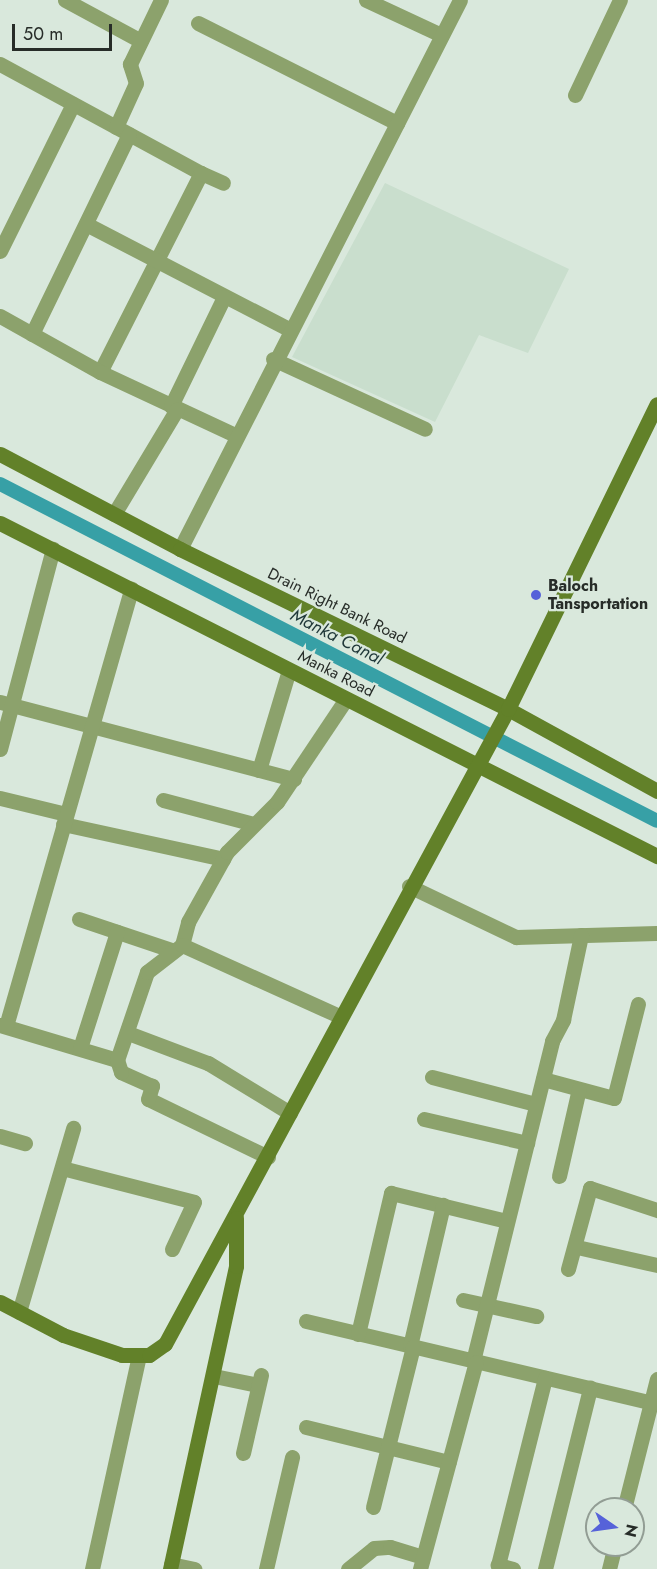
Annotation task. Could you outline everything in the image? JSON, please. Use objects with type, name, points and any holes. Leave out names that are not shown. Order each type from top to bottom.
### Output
[{"type":"main road","points":[[1,1304],[88,1344],[139,1356],[165,1344],[236,1218],[339,1016],[409,886],[508,709],[657,404]]},
{"type":"main road","name":"Drain Right Bank Road","points":[[0,454],[180,549],[508,709],[657,791]]},
{"type":"main road","name":"Manka Road","points":[[0,523],[657,856]]},
{"type":"main road","points":[[170,1567],[214,1376],[236,1266],[236,1218]]},
{"type":"street","points":[[65,0],[141,41]]},
{"type":"street","points":[[32,334],[88,225],[123,131],[135,83],[130,64],[161,0]]},
{"type":"street","points":[[366,0],[441,35]]},
{"type":"street","points":[[180,549],[288,329],[460,0]]},
{"type":"street","points":[[574,95],[620,0]]},
{"type":"street","points":[[198,22],[397,123]]},
{"type":"street","points":[[0,64],[223,183]]},
{"type":"street","points":[[0,251],[73,104]]},
{"type":"street","points":[[100,372],[201,173]]},
{"type":"street","points":[[88,225],[288,329]]},
{"type":"street","points":[[114,514],[174,407],[224,297]]},
{"type":"street","points":[[0,316],[100,372],[235,435]]},
{"type":"street","points":[[273,359],[425,429]]},
{"type":"street","points":[[0,749],[5,704],[52,549]]},
{"type":"street","points":[[117,1060],[3,1026],[131,589]]},
{"type":"street","points":[[259,770],[288,670]]},
{"type":"street","points":[[268,1157],[148,1099],[152,1086],[121,1072],[117,1060],[147,972],[176,947],[223,859],[294,780],[346,699]]},
{"type":"street","points":[[5,704],[294,780]]},
{"type":"street","points":[[0,798],[65,819],[223,859]]},
{"type":"street","points":[[163,800],[254,824]]},
{"type":"street","points":[[409,886],[516,937],[657,933]]},
{"type":"street","points":[[79,919],[117,932],[176,947],[339,1016]]},
{"type":"street","points":[[80,1048],[117,932]]},
{"type":"street","points":[[348,1569],[374,1548],[390,1547],[421,1563],[475,1361],[536,1104],[563,1020],[581,935]]},
{"type":"street","points":[[543,1079],[614,1098],[638,1004]]},
{"type":"street","points":[[128,1033],[208,1063],[291,1113]]},
{"type":"street","points":[[432,1077],[536,1104]]},
{"type":"street","points":[[559,1176],[579,1089]]},
{"type":"street","points":[[424,1119],[527,1143]]},
{"type":"street","points":[[19,1312],[73,1128]]},
{"type":"street","points":[[0,1136],[25,1143]]},
{"type":"street","points":[[62,1168],[194,1202],[172,1250]]},
{"type":"street","points":[[568,1269],[577,1247],[590,1188],[657,1210]]},
{"type":"street","points":[[358,1334],[391,1193],[507,1221]]},
{"type":"street","points":[[373,1507],[389,1447],[443,1205]]},
{"type":"street","points":[[577,1247],[657,1265]]},
{"type":"street","points":[[463,1299],[536,1316]]},
{"type":"street","points":[[306,1321],[654,1403]]},
{"type":"street","points":[[92,1569],[139,1356]]},
{"type":"street","points":[[214,1376],[260,1380],[243,1453]]},
{"type":"street","points":[[513,1569],[498,1565],[545,1378]]},
{"type":"street","points":[[627,1497],[654,1403],[657,1379]]},
{"type":"street","points":[[545,1569],[590,1388]]},
{"type":"street","points":[[306,1427],[449,1462]]},
{"type":"street","points":[[266,1569],[292,1457]]},
{"type":"street","points":[[170,1567],[194,1569]]},
{"type":"shaded area","points":[[385,183],[569,269],[528,353],[479,335],[435,422],[292,357]]},
{"type":"waterway","name":"Manka Canal","points":[[0,484],[657,821]]},
{"type":"place","name":"Baloch Tansportation","points":[[536,595]]}]
